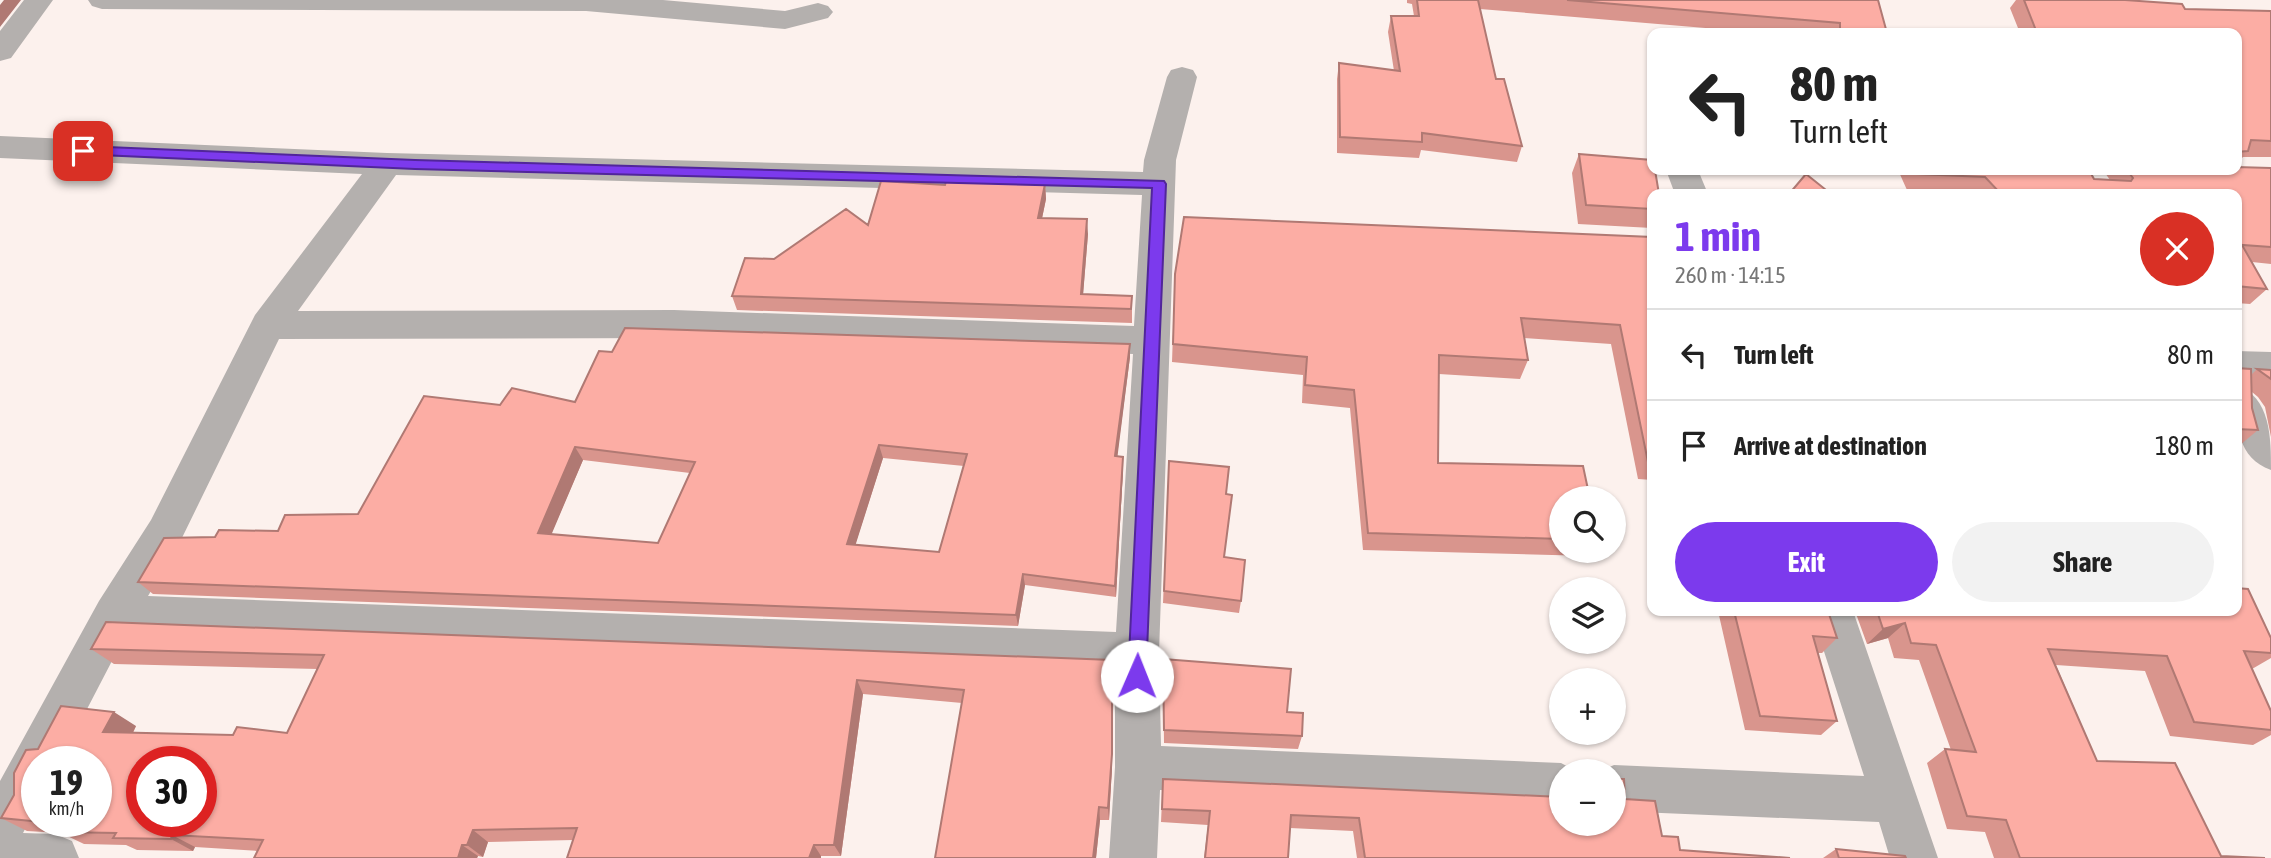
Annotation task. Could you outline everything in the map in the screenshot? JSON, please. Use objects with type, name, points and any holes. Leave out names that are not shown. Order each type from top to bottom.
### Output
[{"type":"street","points":[[0,51],[39,0]]},
{"type":"street","points":[[102,0],[586,2],[785,20],[818,12]]},
{"type":"street","points":[[1133,858],[1138,767],[1137,653],[1150,341],[1166,208],[1160,160],[1182,77]]},
{"type":"street","points":[[0,147],[387,163],[1166,208]]},
{"type":"street","points":[[0,828],[114,614],[164,532],[268,325],[387,163]]},
{"type":"street","points":[[268,325],[674,324],[1150,341]]},
{"type":"street","points":[[2242,365],[2271,366]]},
{"type":"street","points":[[2242,409],[2271,454]]},
{"type":"street","points":[[114,614],[1137,653]]},
{"type":"street","points":[[1834,616],[1914,858]]},
{"type":"street","points":[[1138,767],[1549,785]]},
{"type":"street","points":[[1626,789],[1895,800]]},
{"type":"street","points":[[0,856],[55,858]]},
{"type":"building","points":[[1417,0],[1478,0],[1496,79],[1504,79],[1522,146],[1422,133],[1422,142],[1340,137],[1339,63],[1400,71],[1391,16],[1419,16]]},
{"type":"building","points":[[1567,0],[1878,0],[1886,28],[1840,28],[1840,23]]},
{"type":"building","points":[[2024,0],[2125,0],[2182,4],[2185,9],[2271,11],[2271,141],[2251,140],[2248,151],[2242,152],[2242,28],[2035,28]]},
{"type":"building","points":[[1579,154],[1647,160],[1647,175],[1656,175],[1658,189],[1647,189],[1647,209],[1586,205]]},
{"type":"building","points":[[2242,167],[2271,168],[2271,247],[2242,245],[2242,189],[1996,189],[1985,177],[1940,175],[2092,175],[2094,179],[2131,181],[2133,178],[2131,175],[2242,175]]},
{"type":"building","points":[[1807,175],[1825,189],[1793,189]]},
{"type":"building","points":[[947,178],[1045,184],[1038,218],[1087,219],[1081,294],[1132,296],[1131,309],[732,296],[745,258],[774,259],[846,209],[868,225],[881,181],[945,185]]},
{"type":"building","points":[[1184,217],[1647,237],[1647,457],[1620,325],[1521,318],[1528,360],[1439,355],[1438,463],[1583,466],[1587,486],[1549,486],[1549,539],[1368,533],[1354,390],[1305,385],[1307,357],[1173,344],[1175,274]]},
{"type":"building","points":[[2242,245],[2267,289],[2242,287]]},
{"type":"building","points":[[625,328],[1130,344],[1115,456],[1123,457],[1115,586],[1023,574],[1016,615],[138,582],[164,538],[215,537],[219,530],[278,531],[285,515],[358,514],[424,396],[500,405],[512,388],[575,402],[599,351],[612,352]],"holes":[[[879,445],[967,454],[939,552],[847,544]],[[575,447],[695,462],[658,543],[538,533]]]},
{"type":"building","points":[[2242,368],[2251,369],[2252,408],[2258,430],[2242,429]]},
{"type":"building","points":[[2257,369],[2271,370],[2271,379]]},
{"type":"building","points":[[1169,461],[1229,467],[1226,494],[1232,495],[1224,557],[1245,560],[1241,601],[1164,591]]},
{"type":"building","points":[[2242,588],[2248,589],[2271,638],[2271,653],[2244,651],[2271,711],[2271,730],[2194,722],[2167,656],[2048,649],[2097,761],[2175,763],[2221,856],[2265,858],[2020,858],[2006,820],[1967,816],[1945,749],[1976,752],[1936,645],[1911,643],[1905,623],[1883,629],[1879,616],[2242,616]]},
{"type":"building","points":[[1735,616],[1830,616],[1837,638],[1813,636],[1837,721],[1760,716]]},
{"type":"building","points":[[106,622],[1112,660],[1112,754],[1108,808],[1099,807],[1093,858],[935,858],[964,690],[857,680],[834,845],[814,845],[809,858],[567,858],[577,828],[473,830],[467,845],[462,845],[458,858],[254,858],[263,840],[208,837],[217,837],[217,746],[126,746],[126,837],[172,837],[113,838],[116,833],[112,833],[112,746],[40,746],[61,706],[114,712],[103,732],[233,735],[237,727],[287,733],[324,655],[91,649]]},
{"type":"building","points":[[1163,659],[1291,669],[1287,712],[1303,713],[1302,736],[1164,730]]},
{"type":"building","points":[[21,760],[21,820],[1,818],[14,795],[14,773]]},
{"type":"building","points":[[1163,779],[1549,796],[1549,836],[1626,836],[1626,799],[1655,801],[1662,836],[1678,837],[1680,850],[1790,858],[1365,858],[1359,818],[1291,815],[1288,858],[1205,858],[1210,811],[1162,809]]},
{"type":"building","points":[[1836,849],[1905,856],[1906,858],[1839,858]]},
{"type":"route","points":[[83,151],[415,164],[1159,184],[1137,676]]}]
